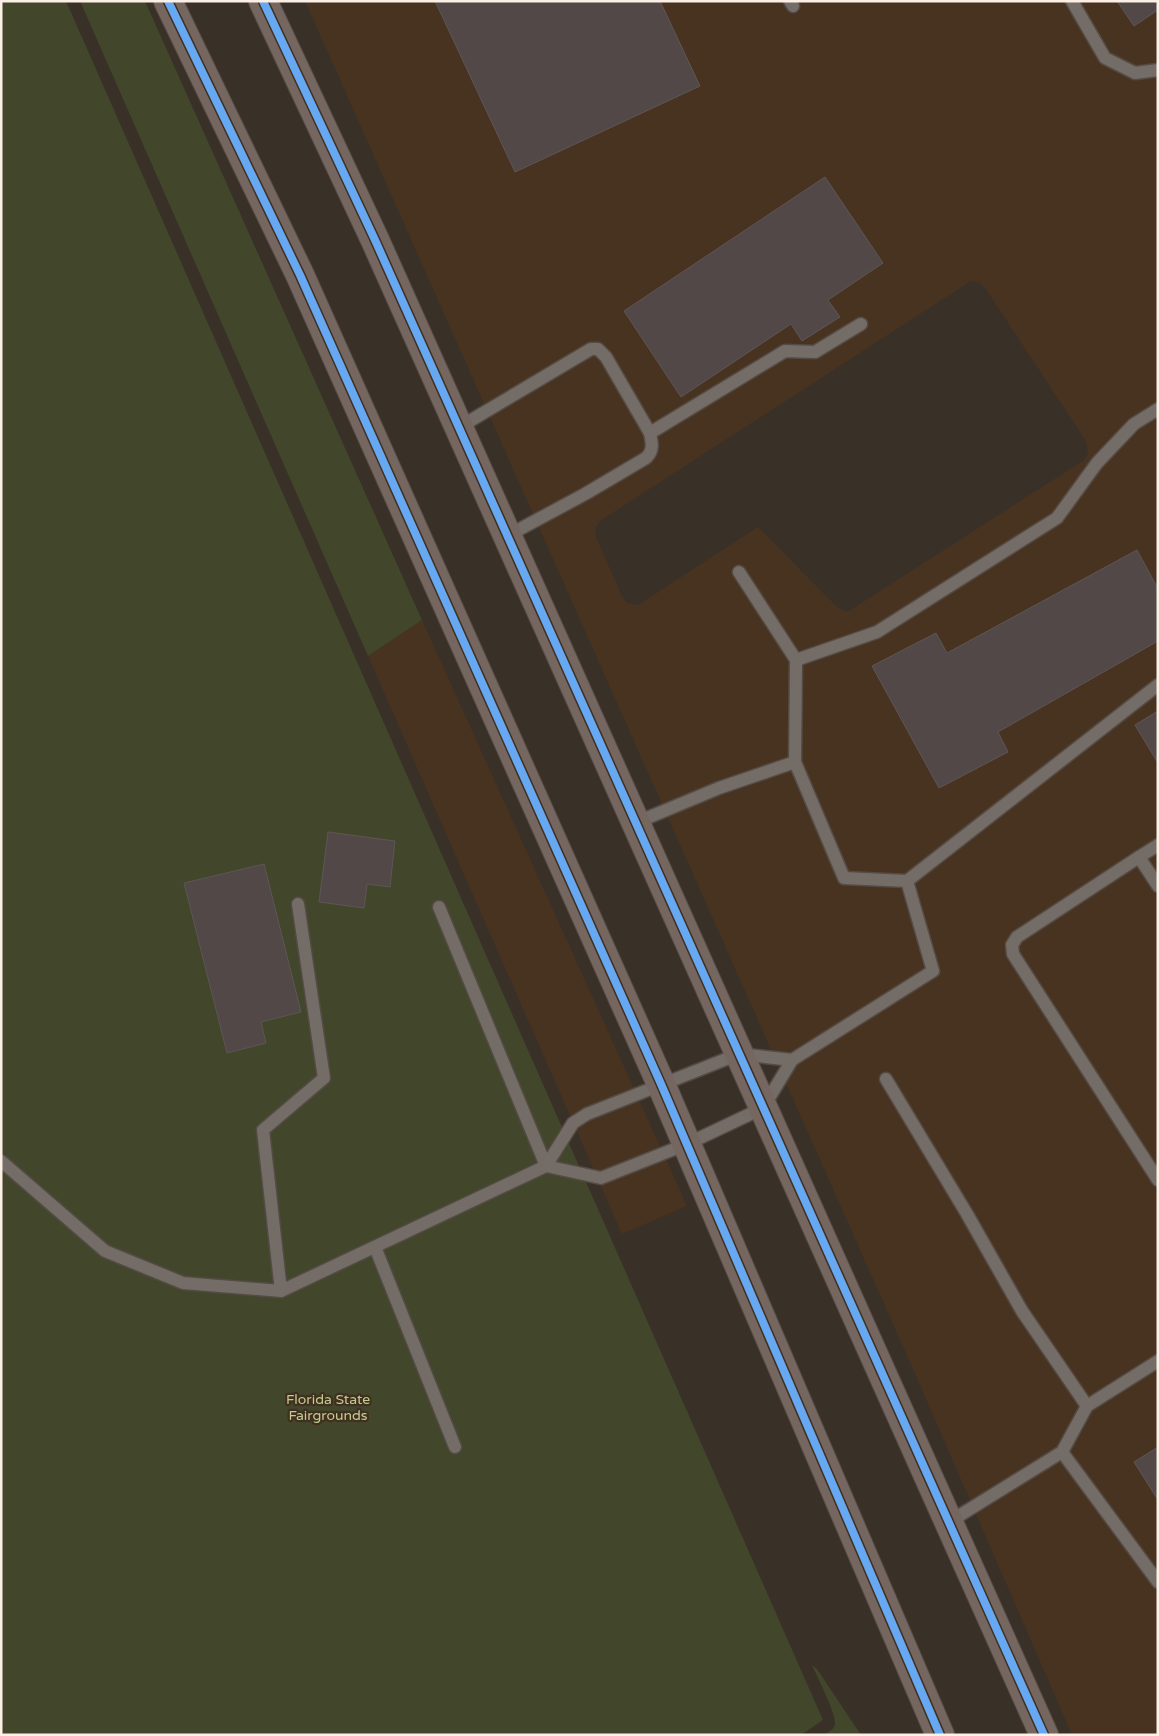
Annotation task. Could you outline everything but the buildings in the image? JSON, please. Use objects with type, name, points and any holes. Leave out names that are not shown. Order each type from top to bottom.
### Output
[{"type":"main road","points":[[263,1],[375,240],[1044,1735]]},
{"type":"main road","points":[[169,5],[304,284],[661,1084],[940,1735]]},
{"type":"lane","points":[[1072,1],[1105,58],[1135,73],[1158,70]]},
{"type":"lane","points":[[650,433],[785,351],[815,352],[861,324]]},
{"type":"lane","points":[[458,428],[591,349],[598,349],[606,357],[650,433],[651,454],[646,458],[585,494],[507,536]]},
{"type":"lane","points":[[796,660],[877,632],[1057,518],[1097,464],[1134,424],[1158,409]]},
{"type":"lane","points":[[739,572],[796,660],[795,762],[844,878],[907,881],[1158,685]]},
{"type":"lane","points":[[635,823],[719,788],[795,762]]},
{"type":"lane","points":[[1158,845],[1017,937],[1012,945],[1014,954],[1158,1180]]},
{"type":"lane","points":[[1139,857],[1158,886]]},
{"type":"lane","points":[[546,1166],[601,1178],[687,1144],[763,1108],[792,1060],[933,971],[907,881]]},
{"type":"lane","points":[[281,1291],[263,1130],[324,1078],[298,904]]},
{"type":"lane","points":[[439,908],[546,1166]]},
{"type":"lane","points":[[1,1161],[105,1251],[183,1283],[281,1291],[546,1166],[573,1123],[587,1114],[739,1054],[792,1060]]},
{"type":"lane","points":[[886,1079],[967,1214],[1022,1311],[1087,1406]]},
{"type":"lane","points":[[374,1247],[455,1447]]},
{"type":"lane","points":[[949,1522],[1062,1452],[1087,1406],[1158,1361]]},
{"type":"lane","points":[[1062,1452],[1158,1582]]},
{"type":"shaded area","points":[[305,1],[1158,1],[1158,1735],[1072,1735],[913,1369]],"holes":[[[971,281],[979,282],[985,288],[1086,441],[1088,454],[1084,460],[849,611],[844,611],[836,606],[758,527],[638,605],[627,603],[622,596],[596,537],[595,528],[600,521]]]},
{"type":"shaded area","points":[[422,620],[687,1206],[622,1234],[368,656]]},
{"type":"green space","name":"Florida State Fairgrounds","points":[[1,1],[66,1],[823,1720],[801,1735],[1,1735]]},
{"type":"green space","points":[[80,1],[145,1],[422,620],[368,656]]},
{"type":"green space","points":[[812,1665],[817,1669],[861,1735],[824,1735],[834,1727],[835,1719]]},
{"type":"cycle path","points":[[168,1],[300,275],[661,1084],[940,1735]]},
{"type":"cycle path","points":[[263,1],[375,240],[1044,1735]]}]
